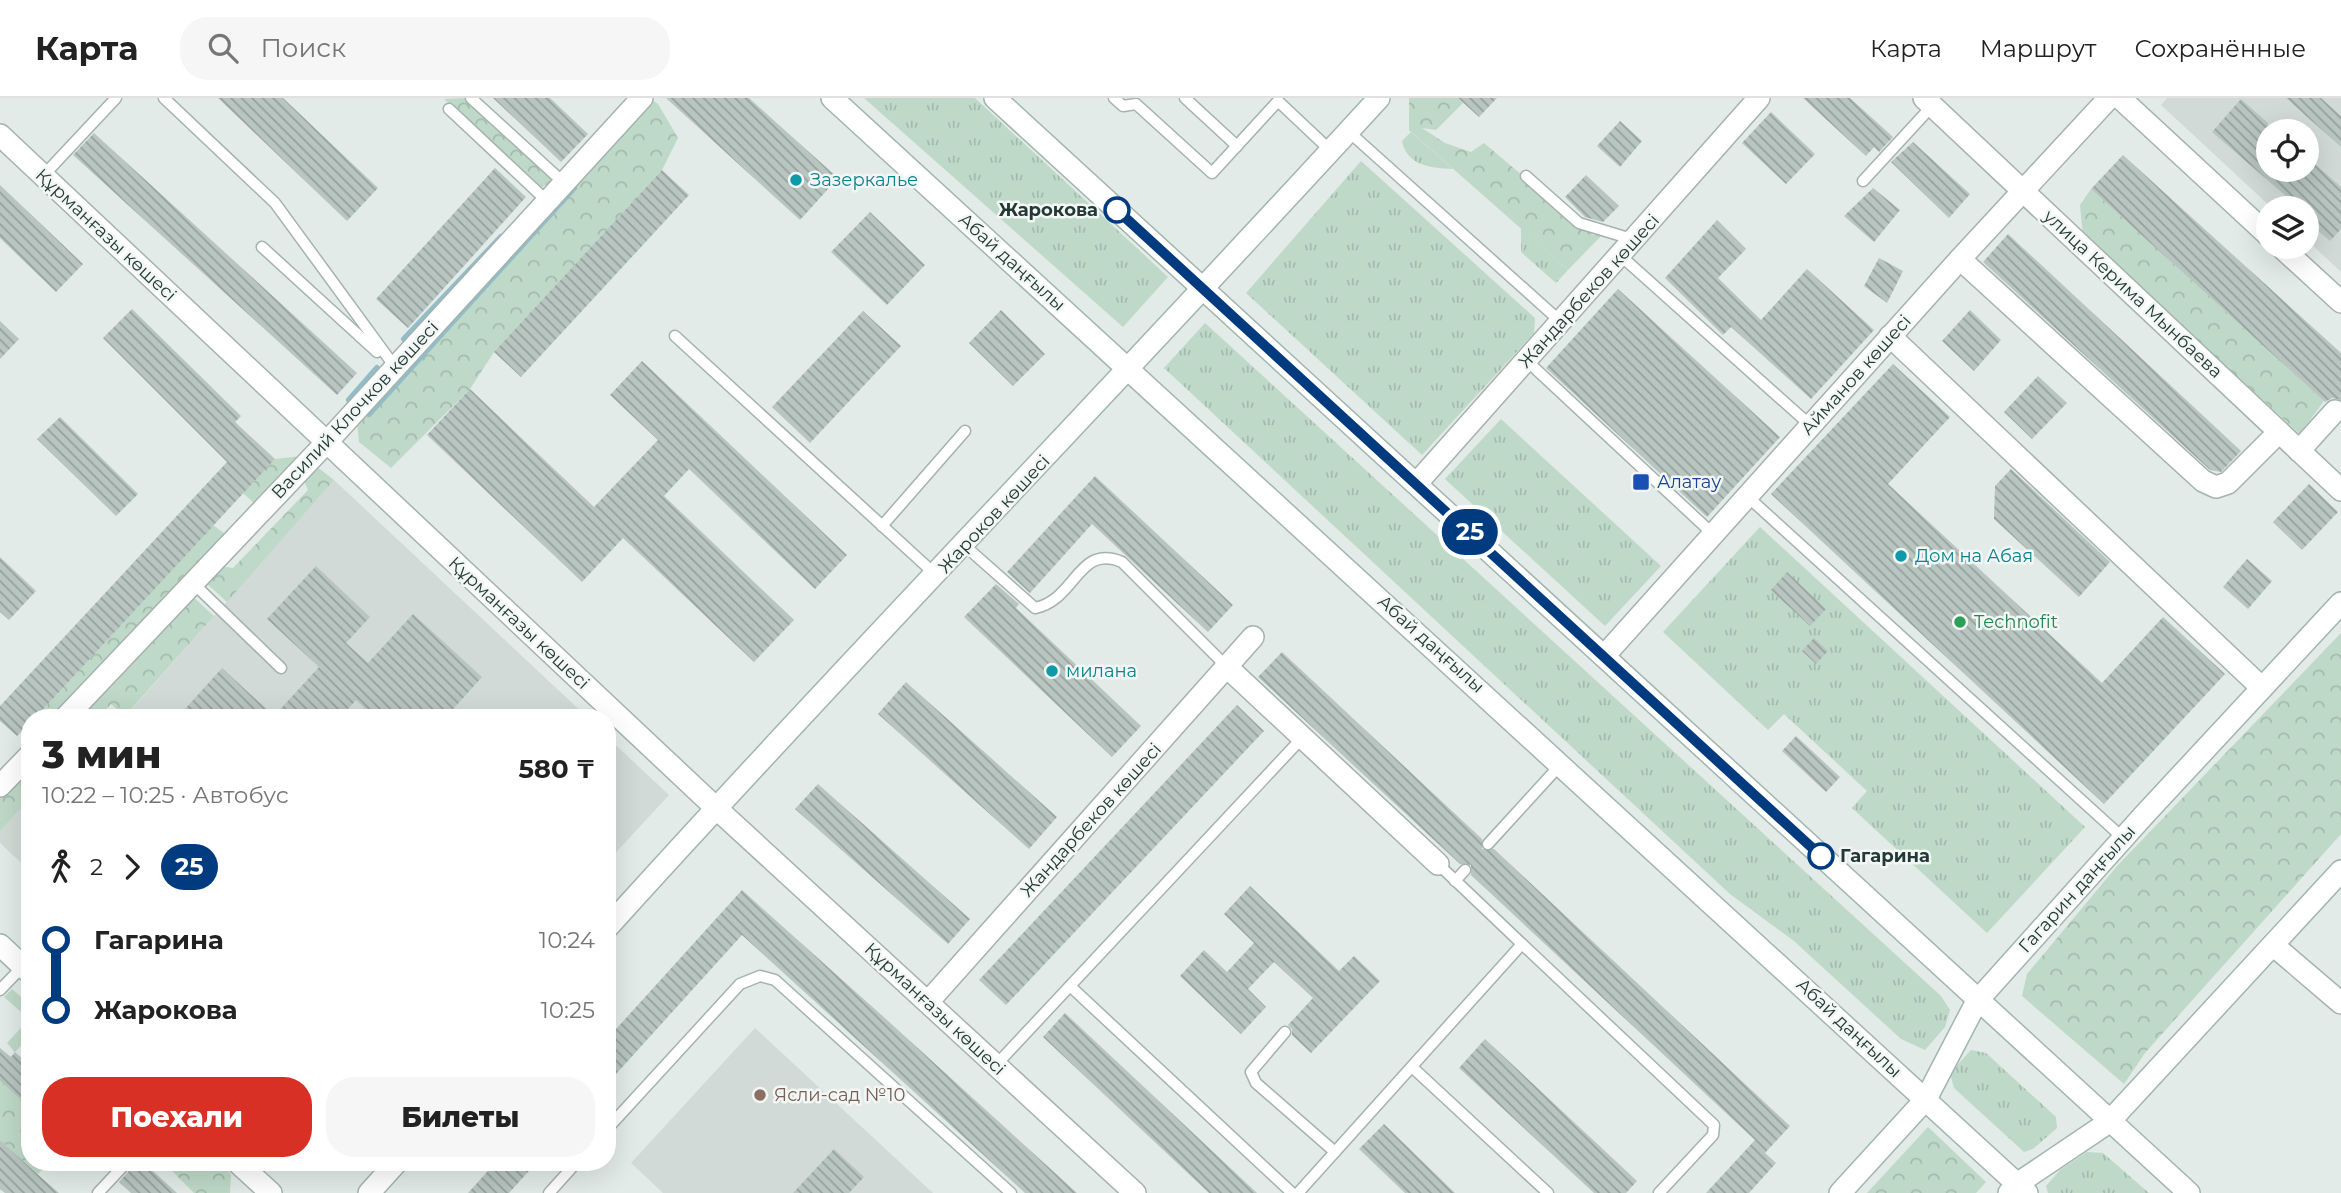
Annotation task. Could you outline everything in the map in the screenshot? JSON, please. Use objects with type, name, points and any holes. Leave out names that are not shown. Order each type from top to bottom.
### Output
[{"type":"street","name":"Василий Клочков көшесі","points":[[74,709],[326,443],[642,98]]},
{"type":"street","name":"Абай даңғылы","points":[[832,98],[1926,1099],[2018,1190]]},
{"type":"street","points":[[995,98],[2189,1193]]},
{"type":"street","name":"Жароков көшесі","points":[[616,919],[716,808],[1130,369],[1379,98]]},
{"type":"street","name":"Жандарбеков көшесі","points":[[1417,483],[1759,98]]},
{"type":"street","name":"Айманов көшесі","points":[[1605,655],[1960,259],[2109,98]]},
{"type":"street","points":[[2120,98],[2256,224]]},
{"type":"street","name":"улица Керима Мынбаева","points":[[1928,102],[2341,490]]},
{"type":"street","name":"Құрманғазы көшесі","points":[[0,135],[610,709]]},
{"type":"street","points":[[1960,259],[2203,481],[2216,486],[2228,483],[2279,432]]},
{"type":"street","points":[[2294,259],[2341,302]]},
{"type":"street","points":[[1890,337],[2262,688]]},
{"type":"street","points":[[2300,451],[2335,411]]},
{"type":"street","name":"Гагарин даңғылы","points":[[1840,1193],[1926,1099],[1977,1001],[2123,838],[2341,603]]},
{"type":"street","name":"Жандарбеков көшесі","points":[[928,1002],[1253,637]]},
{"type":"street","points":[[1227,667],[1438,864]]},
{"type":"street","name":"Құрманғазы көшесі","points":[[616,714],[996,1065],[1122,1189]]},
{"type":"street","points":[[0,786],[21,764]]},
{"type":"street","points":[[2018,1190],[2109,1122],[2341,871]]},
{"type":"street","points":[[0,945],[21,964]]},
{"type":"street","points":[[2273,945],[2341,1003]]},
{"type":"street","points":[[247,1171],[271,1193]]},
{"type":"street","points":[[369,1193],[389,1171]]},
{"type":"lane","points":[[43,176],[116,98]]},
{"type":"lane","points":[[164,98],[275,203],[395,368]]},
{"type":"lane","points":[[471,98],[564,183]]},
{"type":"lane","points":[[1114,98],[1123,106],[1136,104],[1212,173],[1278,101],[1331,150]]},
{"type":"lane","points":[[1185,98],[1237,146]]},
{"type":"lane","points":[[1863,181],[1928,102]]},
{"type":"lane","points":[[449,109],[547,201]]},
{"type":"lane","points":[[1348,131],[1561,323]]},
{"type":"lane","points":[[1526,176],[1579,223],[1635,240]]},
{"type":"lane","points":[[262,247],[395,368]]},
{"type":"lane","points":[[1621,256],[1810,425]]},
{"type":"lane","points":[[675,336],[936,575]]},
{"type":"lane","points":[[1527,360],[1714,535]]},
{"type":"lane","points":[[882,526],[965,431]]},
{"type":"lane","points":[[1748,497],[2123,838]]},
{"type":"lane","points":[[964,545],[1035,608],[1048,606],[1094,558],[1107,555],[1122,562],[1227,667]]},
{"type":"lane","points":[[193,583],[281,668]]},
{"type":"lane","points":[[996,1065],[1302,738]]},
{"type":"lane","points":[[1488,844],[1561,764]]},
{"type":"lane","points":[[1438,864],[1714,1125],[1713,1135],[1658,1193]]},
{"type":"lane","points":[[1455,881],[1465,870]]},
{"type":"lane","points":[[1298,1193],[1522,944]]},
{"type":"lane","points":[[0,990],[21,973]]},
{"type":"lane","points":[[616,1119],[740,985],[760,976],[775,980],[1012,1193]]},
{"type":"lane","points":[[1070,986],[1292,1193]]},
{"type":"lane","points":[[1285,1032],[1251,1072],[1256,1083],[1335,1152]]},
{"type":"lane","points":[[1412,1067],[1548,1193]]},
{"type":"lane","points":[[98,1193],[119,1171]]},
{"type":"lane","points":[[549,1193],[569,1171]]},
{"type":"shaded area","points":[[2167,98],[2341,98],[2341,272],[2319,251],[2319,196],[2259,196],[2161,105]]},
{"type":"shaded area","points":[[334,480],[578,709],[132,709]]},
{"type":"shaded area","points":[[616,745],[669,795],[616,852]]},
{"type":"shaded area","points":[[21,809],[21,863],[0,843],[0,831]]},
{"type":"shaded area","name":"Ясли-сад №10","points":[[755,1028],[933,1193],[663,1193],[631,1163]]},
{"type":"green space","points":[[465,98],[552,177],[552,181],[541,188],[444,99]]},
{"type":"green space","points":[[649,98],[658,104],[678,138],[662,170],[494,352],[470,389],[391,468],[359,442],[357,423]]},
{"type":"green space","points":[[864,98],[975,98],[1168,277],[1123,327]]},
{"type":"green space","points":[[1409,98],[1458,98],[1463,103],[1436,130],[1422,128],[1445,143],[1471,152],[1484,143],[1593,235],[1602,235],[1568,270],[1409,130]]},
{"type":"green space","points":[[1411,132],[1453,169],[1421,164],[1409,156],[1402,141]]},
{"type":"green space","points":[[1361,161],[1535,318],[1534,333],[1422,455],[1246,293]]},
{"type":"green space","points":[[2091,189],[2324,401],[2300,434],[2083,236],[2080,205]]},
{"type":"green space","points":[[1521,228],[1568,270],[1556,283],[1521,252]]},
{"type":"green space","points":[[1205,323],[1941,996],[1950,1010],[1945,1027],[1925,1050],[1901,1039],[1794,941],[1730,894],[1164,368]]},
{"type":"green space","points":[[1501,419],[1661,566],[1605,626],[1445,479]]},
{"type":"green space","points":[[301,456],[255,504],[243,493],[275,459]]},
{"type":"green space","points":[[316,466],[334,480],[227,602],[205,582],[220,566],[233,568],[308,490],[304,481]]},
{"type":"green space","points":[[213,525],[228,536],[65,709],[43,709]]},
{"type":"green space","points":[[1760,527],[2085,827],[1987,933],[1852,808],[1867,791],[1784,714],[1768,730],[1663,632]]},
{"type":"green space","points":[[191,595],[214,616],[131,709],[117,709],[111,704],[106,709],[82,709]]},
{"type":"green space","points":[[2341,633],[2341,834],[2145,1053],[2124,1084],[2022,996],[2027,974],[2118,865]]},
{"type":"green space","points":[[21,772],[21,809],[0,831],[0,794]]},
{"type":"green space","points":[[12,989],[21,997],[21,1012],[4,997]]},
{"type":"green space","points":[[21,1028],[21,1046],[15,1052],[7,1043]]},
{"type":"green space","points":[[1971,1050],[1986,1053],[2056,1117],[2057,1128],[2033,1149],[2024,1152],[1954,1088],[1950,1073]]},
{"type":"green space","points":[[0,1081],[21,1100],[21,1159],[0,1140]]},
{"type":"green space","points":[[1928,1127],[1986,1182],[1976,1193],[1867,1193]]},
{"type":"green space","points":[[2087,1152],[2103,1153],[2149,1193],[2048,1193],[2046,1186],[2060,1170]]},
{"type":"green space","points":[[172,1171],[228,1171],[231,1174],[230,1193],[194,1193]]},
{"type":"building","points":[[218,98],[283,98],[378,188],[347,221]]},
{"type":"building","points":[[493,98],[550,98],[588,134],[561,162]]},
{"type":"building","points":[[666,98],[749,98],[838,178],[800,220]]},
{"type":"building","points":[[1458,98],[1497,98],[1479,117]]},
{"type":"building","points":[[1803,98],[1850,98],[1893,137],[1879,152],[1874,147],[1866,156]]},
{"type":"building","points":[[2286,98],[2321,98],[2341,116],[2341,147],[2319,127],[2319,119],[2310,119]]},
{"type":"building","points":[[2241,99],[2264,119],[2256,119],[2256,170],[2212,132]]},
{"type":"building","points":[[1771,112],[1815,154],[1786,184],[1742,143]]},
{"type":"building","points":[[1620,121],[1642,141],[1620,167],[1597,146]]},
{"type":"building","points":[[94,133],[357,373],[337,395],[73,155]]},
{"type":"building","points":[[1913,142],[1970,194],[1949,218],[1891,162]]},
{"type":"building","points":[[2123,155],[2341,353],[2341,400],[2332,398],[2325,402],[2091,189]]},
{"type":"building","points":[[495,168],[526,197],[408,328],[376,299]]},
{"type":"building","points":[[2319,168],[2341,187],[2341,229],[2330,241],[2319,231],[2319,196],[2286,196],[2270,182],[2319,182]]},
{"type":"building","points":[[662,170],[689,195],[521,377],[494,352]]},
{"type":"building","points":[[1586,175],[1619,206],[1603,222],[1585,217],[1565,197]]},
{"type":"building","points":[[0,185],[83,264],[56,292],[0,238]]},
{"type":"building","points":[[1873,188],[1900,210],[1874,242],[1844,216]]},
{"type":"building","points":[[870,212],[925,265],[887,305],[831,252]]},
{"type":"building","points":[[1717,220],[1746,249],[1718,278],[1761,320],[1807,269],[1874,330],[1811,399],[1731,327],[1723,335],[1665,278]]},
{"type":"building","points":[[2008,234],[2241,451],[2221,472],[2210,470],[1983,262]]},
{"type":"building","points":[[1879,258],[1903,271],[1887,303],[1864,286]]},
{"type":"building","points":[[1618,289],[1780,437],[1707,517],[1546,368]]},
{"type":"building","points":[[132,309],[241,416],[235,422],[275,459],[43,709],[21,709],[21,732],[17,736],[0,721],[0,706],[227,462],[103,338]]},
{"type":"building","points":[[1001,310],[1045,354],[1013,386],[969,343]]},
{"type":"building","points":[[1970,310],[2001,340],[1974,371],[1942,341]]},
{"type":"building","points":[[863,311],[901,346],[810,443],[772,407]]},
{"type":"building","points":[[0,321],[19,339],[0,359]]},
{"type":"building","points":[[642,361],[847,555],[815,589],[689,469],[664,496],[794,620],[754,662],[623,538],[582,582],[427,435],[470,389],[594,507],[658,440],[610,395]]},
{"type":"building","name":"Дом на Абая","points":[[1893,364],[1950,417],[1888,484],[2102,683],[2163,617],[2225,674],[2104,804],[1771,494]]},
{"type":"building","points":[[2038,376],[2067,403],[2032,439],[2004,412]]},
{"type":"building","points":[[60,417],[138,494],[116,516],[37,439]]},
{"type":"building","points":[[2011,469],[2110,562],[2079,597],[1994,519],[1995,486]]},
{"type":"building","points":[[1095,476],[1233,605],[1208,632],[1092,524],[1030,593],[1007,572]]},
{"type":"building","points":[[2309,484],[2338,512],[2302,550],[2273,522]]},
{"type":"building","points":[[0,557],[36,591],[9,620],[0,612]]},
{"type":"building","points":[[2247,559],[2272,581],[2248,609],[2223,587]]},
{"type":"building","points":[[316,566],[370,617],[346,643],[368,663],[413,614],[482,677],[453,709],[366,709],[356,700],[348,709],[280,709],[319,667],[267,619]]},
{"type":"building","points":[[1787,572],[1826,609],[1810,626],[1771,590]]},
{"type":"building","name":"милана","points":[[996,584],[1019,604],[1016,608],[1141,726],[1112,757],[964,617]]},
{"type":"building","points":[[1814,638],[1828,651],[1816,664],[1802,651]]},
{"type":"building","points":[[1282,652],[1482,839],[1482,849],[1494,849],[1790,1126],[1765,1153],[1776,1163],[1749,1193],[1706,1193],[1755,1140],[1471,875],[1471,865],[1460,864],[1258,677]]},
{"type":"building","points":[[222,668],[266,709],[185,709]]},
{"type":"building","points":[[906,682],[1057,817],[1029,849],[878,714]]},
{"type":"building","points":[[1237,705],[1264,731],[1006,1005],[979,980]]},
{"type":"building","points":[[1796,736],[1840,777],[1826,792],[1782,751]]},
{"type":"building","points":[[818,784],[970,919],[948,944],[795,809]]},
{"type":"building","points":[[1250,886],[1339,971],[1354,956],[1380,981],[1311,1053],[1292,1035],[1292,1029],[1288,1025],[1313,998],[1274,962],[1248,989],[1266,1007],[1241,1034],[1180,976],[1204,950],[1227,972],[1254,943],[1224,914]]},
{"type":"building","points":[[742,890],[1077,1193],[1025,1193],[742,935],[616,1074],[616,1029]]},
{"type":"building","points":[[1065,1013],[1257,1193],[1209,1193],[1043,1037]]},
{"type":"building","points":[[1485,1039],[1637,1181],[1626,1193],[1594,1193],[1459,1068]]},
{"type":"building","points":[[0,1048],[11,1057],[15,1052],[21,1058],[21,1100],[0,1081]]},
{"type":"building","points":[[1384,1124],[1455,1193],[1405,1193],[1359,1149]]},
{"type":"building","points":[[0,1140],[21,1159],[21,1171],[35,1171],[59,1193],[5,1193],[0,1189]]},
{"type":"building","points":[[834,1149],[864,1177],[849,1193],[793,1193]]},
{"type":"building","points":[[129,1171],[153,1171],[177,1193],[131,1193],[119,1182]]},
{"type":"building","points":[[488,1171],[529,1171],[509,1193],[468,1193]]},
{"type":"waterway","points":[[369,414],[574,188]]},
{"type":"waterway","points":[[404,339],[501,237]]},
{"type":"waterway","points":[[349,400],[377,368]]},
{"type":"bus line","name":"25","points":[[1117,210],[1821,856]]},
{"type":"place","name":"Зазеркалье","points":[[796,180]]},
{"type":"place","name":"Жарокова","points":[[1117,210]]},
{"type":"place","name":"Алатау","points":[[1641,482]]},
{"type":"place","name":"Дом на Абая","points":[[1901,556]]},
{"type":"place","name":"Technofit","points":[[1960,622]]},
{"type":"place","name":"милана","points":[[1052,671]]},
{"type":"place","name":"Гагарина","points":[[1821,856]]},
{"type":"place","name":"Ясли-сад №10","points":[[760,1095]]}]
